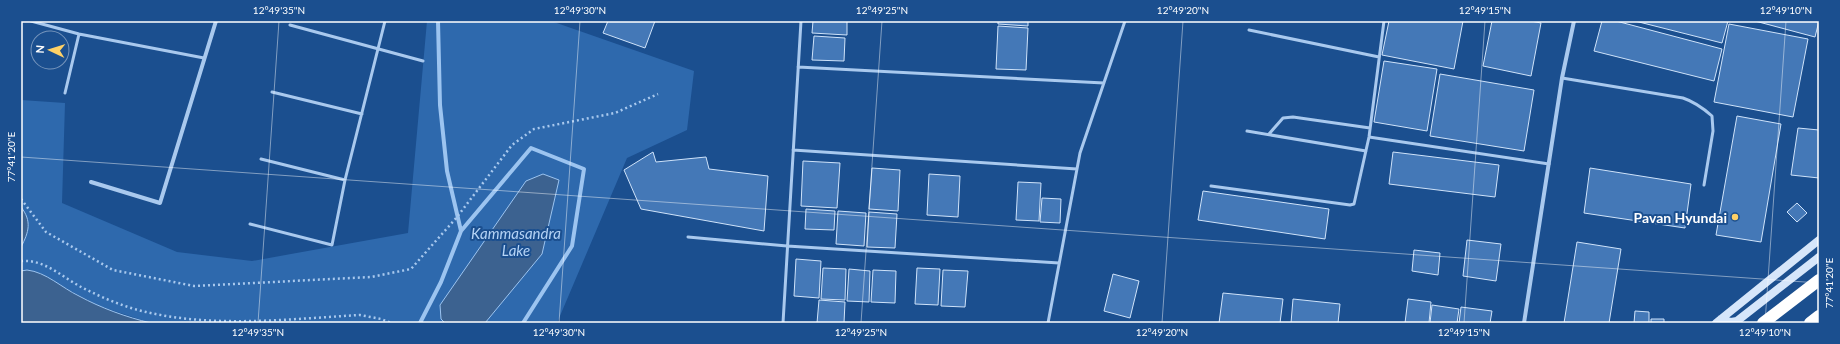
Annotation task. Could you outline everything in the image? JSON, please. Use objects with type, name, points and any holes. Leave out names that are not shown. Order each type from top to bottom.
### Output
[{"type":"highway","points":[[1763,323],[1819,280]]},
{"type":"highway","points":[[1810,323],[1819,316]]},
{"type":"street","points":[[91,182],[160,203],[216,21]]},
{"type":"street","points":[[1524,323],[1562,78],[1574,21]]},
{"type":"street","points":[[1719,321],[1819,240]]},
{"type":"street","points":[[1719,321],[1737,321],[1819,257]]},
{"type":"lane","points":[[30,21],[79,34],[204,58]]},
{"type":"lane","points":[[250,224],[332,245],[346,180],[385,21]]},
{"type":"lane","points":[[782,323],[801,21]]},
{"type":"lane","points":[[1048,323],[1080,153],[1125,21]]},
{"type":"lane","points":[[1210,186],[1350,205],[1354,204],[1370,128],[1384,21]]},
{"type":"lane","points":[[290,25],[423,62]]},
{"type":"lane","points":[[1249,30],[1379,57]]},
{"type":"lane","points":[[65,93],[79,34]]},
{"type":"lane","points":[[798,67],[1104,83]]},
{"type":"lane","points":[[1562,78],[1683,98],[1703,108],[1712,116],[1713,131],[1704,185]]},
{"type":"lane","points":[[272,92],[362,114]]},
{"type":"lane","points":[[1269,134],[1283,118],[1293,117],[1370,128]]},
{"type":"lane","points":[[1247,131],[1366,151]]},
{"type":"lane","points":[[1368,137],[1549,164]]},
{"type":"lane","points":[[793,150],[1077,169]]},
{"type":"lane","points":[[261,159],[346,180]]},
{"type":"lane","points":[[688,237],[787,246],[1059,263]]},
{"type":"path","points":[[21,261],[36,261],[44,264],[83,288],[103,297],[144,311],[186,320],[230,322],[360,315],[381,319],[391,323]]},
{"type":"shaded area","points":[[427,21],[551,21],[694,71],[687,130],[627,158],[557,323],[151,323],[99,306],[40,273],[21,271],[21,100],[65,103],[62,203],[177,252],[252,261],[408,233]]},
{"type":"water","name":"Kammasandra Lake","points":[[543,174],[559,180],[542,254],[485,323],[445,323],[441,319],[440,305],[526,181]]},
{"type":"water","points":[[21,207],[27,217],[28,227],[21,247]]},
{"type":"water","points":[[27,270],[41,274],[73,293],[105,308],[151,323],[21,323],[21,271]]},
{"type":"building","points":[[608,21],[655,21],[645,48],[603,33]]},
{"type":"building","points":[[813,21],[847,21],[847,35],[812,33]]},
{"type":"building","points":[[998,21],[1028,21],[1028,26],[998,24]]},
{"type":"building","points":[[1389,21],[1463,21],[1454,69],[1382,55]]},
{"type":"building","points":[[1492,21],[1531,21],[1541,23],[1531,76],[1483,66]]},
{"type":"building","points":[[1602,21],[1616,21],[1722,49],[1714,81],[1594,51]]},
{"type":"building","points":[[1635,21],[1728,21],[1722,43]]},
{"type":"building","points":[[1755,21],[1819,21],[1815,37]]},
{"type":"building","points":[[1729,24],[1808,39],[1793,117],[1714,102]]},
{"type":"building","points":[[998,26],[1028,28],[1026,70],[996,69]]},
{"type":"building","points":[[814,36],[845,38],[844,61],[812,60]]},
{"type":"building","points":[[1384,61],[1437,69],[1427,131],[1374,122]]},
{"type":"building","points":[[1440,74],[1534,90],[1524,151],[1430,136]]},
{"type":"building","points":[[1737,116],[1781,124],[1761,242],[1716,235]]},
{"type":"building","points":[[1798,128],[1819,130],[1819,178],[1791,175]]},
{"type":"building","points":[[653,152],[656,162],[706,157],[709,169],[768,176],[764,231],[641,209],[624,170]]},
{"type":"building","points":[[1393,152],[1499,165],[1495,197],[1389,184]]},
{"type":"building","points":[[803,161],[840,163],[837,208],[801,206]]},
{"type":"building","points":[[872,168],[900,170],[898,211],[869,209]]},
{"type":"building","points":[[1590,168],[1691,184],[1685,228],[1584,213]]},
{"type":"building","points":[[929,174],[960,176],[958,217],[927,215]]},
{"type":"building","points":[[1018,182],[1041,183],[1039,221],[1016,220]]},
{"type":"building","points":[[1203,191],[1329,209],[1325,239],[1198,220]]},
{"type":"building","points":[[1042,198],[1061,199],[1060,223],[1040,222]]},
{"type":"building","points":[[1797,203],[1807,213],[1797,222],[1787,212]]},
{"type":"building","points":[[806,209],[835,211],[834,230],[805,229]]},
{"type":"building","points":[[838,211],[866,213],[864,246],[836,244]]},
{"type":"building","points":[[869,212],[897,214],[895,248],[867,247]]},
{"type":"building","points":[[1467,240],[1501,244],[1496,281],[1463,276]]},
{"type":"building","points":[[1577,242],[1621,249],[1609,323],[1564,323]]},
{"type":"building","points":[[1414,250],[1440,253],[1438,275],[1412,271]]},
{"type":"building","points":[[796,259],[821,261],[819,298],[794,296]]},
{"type":"building","points":[[823,268],[846,269],[845,300],[821,299]]},
{"type":"building","points":[[917,268],[940,269],[938,305],[915,304]]},
{"type":"building","points":[[849,269],[870,271],[869,302],[847,301]]},
{"type":"building","points":[[873,270],[896,271],[895,303],[871,302]]},
{"type":"building","points":[[943,270],[968,271],[965,307],[941,306]]},
{"type":"building","points":[[1113,274],[1139,281],[1130,318],[1104,311]]},
{"type":"building","points":[[1223,293],[1283,299],[1280,323],[1219,323]]},
{"type":"building","points":[[1293,299],[1340,304],[1338,323],[1291,323]]},
{"type":"building","points":[[1408,299],[1431,302],[1429,323],[1405,323]]},
{"type":"building","points":[[819,300],[845,302],[844,323],[817,323]]},
{"type":"building","points":[[1432,305],[1459,309],[1457,323],[1430,323]]},
{"type":"building","points":[[1461,307],[1492,311],[1490,323],[1459,323]]},
{"type":"building","points":[[1635,311],[1649,312],[1649,323],[1634,323]]},
{"type":"building","points":[[1651,319],[1664,319],[1664,323],[1651,323]]},
{"type":"waterway","points":[[438,21],[440,105],[447,171],[461,231]]},
{"type":"waterway","points":[[420,323],[441,282],[461,231],[531,148],[584,169],[572,246],[523,323]]},
{"type":"place","name":"Pavan Hyundai","points":[[1735,217]]}]
